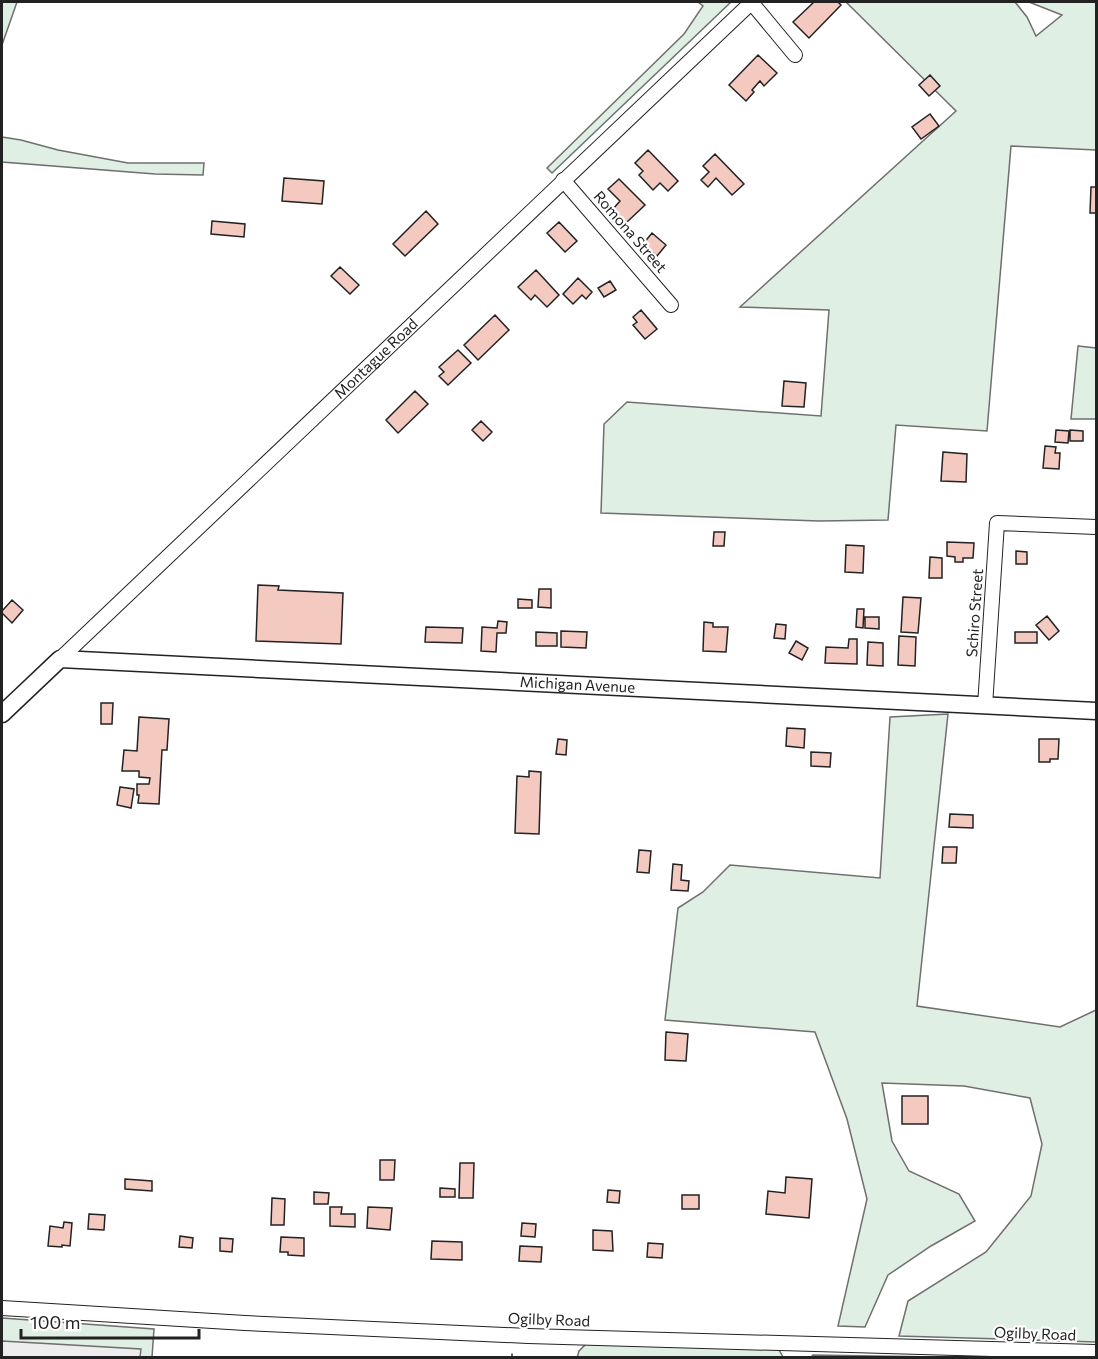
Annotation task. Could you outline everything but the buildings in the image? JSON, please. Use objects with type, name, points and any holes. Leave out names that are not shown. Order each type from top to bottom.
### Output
[{"type":"main road","name":"Michigan Avenue","points":[[60,659],[1096,711]]},
{"type":"main road","name":"Montague Road","points":[[2,714],[60,659]]},
{"type":"street","points":[[751,2],[795,55]]},
{"type":"street","name":"Montague Road","points":[[60,659],[751,2]]},
{"type":"street","name":"Romona Street","points":[[563,180],[671,305]]},
{"type":"street","name":"Schiro Street","points":[[985,706],[997,523],[1096,526]]},
{"type":"street","name":"Ogilby Road","points":[[2,1308],[234,1323],[528,1336],[1096,1352]]},
{"type":"green space","points":[[2,2],[17,2],[2,45]]},
{"type":"green space","points":[[698,2],[731,2],[552,173],[547,168],[684,34],[703,6]]},
{"type":"green space","points":[[846,2],[1015,2],[1027,17],[1036,36],[1062,15],[1029,2],[1096,2],[1096,150],[1011,146],[987,431],[896,425],[888,520],[819,521],[601,513],[604,424],[627,402],[821,416],[829,310],[740,307],[956,111]]},
{"type":"green space","points":[[2,137],[128,163],[204,163],[203,175],[155,174],[2,162]]},
{"type":"green space","points":[[1078,346],[1096,348],[1096,419],[1071,419]]},
{"type":"green space","points":[[948,714],[917,1006],[1060,1027],[1096,1010],[1096,1342],[899,1336],[908,1301],[986,1252],[1031,1196],[1042,1144],[1030,1098],[964,1086],[882,1083],[892,1141],[909,1171],[959,1194],[975,1221],[931,1246],[888,1275],[865,1327],[838,1326],[867,1199],[847,1119],[815,1032],[665,1020],[678,908],[703,892],[730,865],[880,878],[890,717]]},
{"type":"green space","points":[[2,1318],[154,1329],[152,1357],[2,1357]]},
{"type":"green space","points":[[586,1344],[770,1349],[779,1350],[783,1357],[577,1358],[579,1351]]},
{"type":"green space","points":[[813,1355],[938,1357],[811,1357]]},
{"type":"shaded area","points":[[2,1341],[141,1349],[140,1357],[2,1357]]}]
